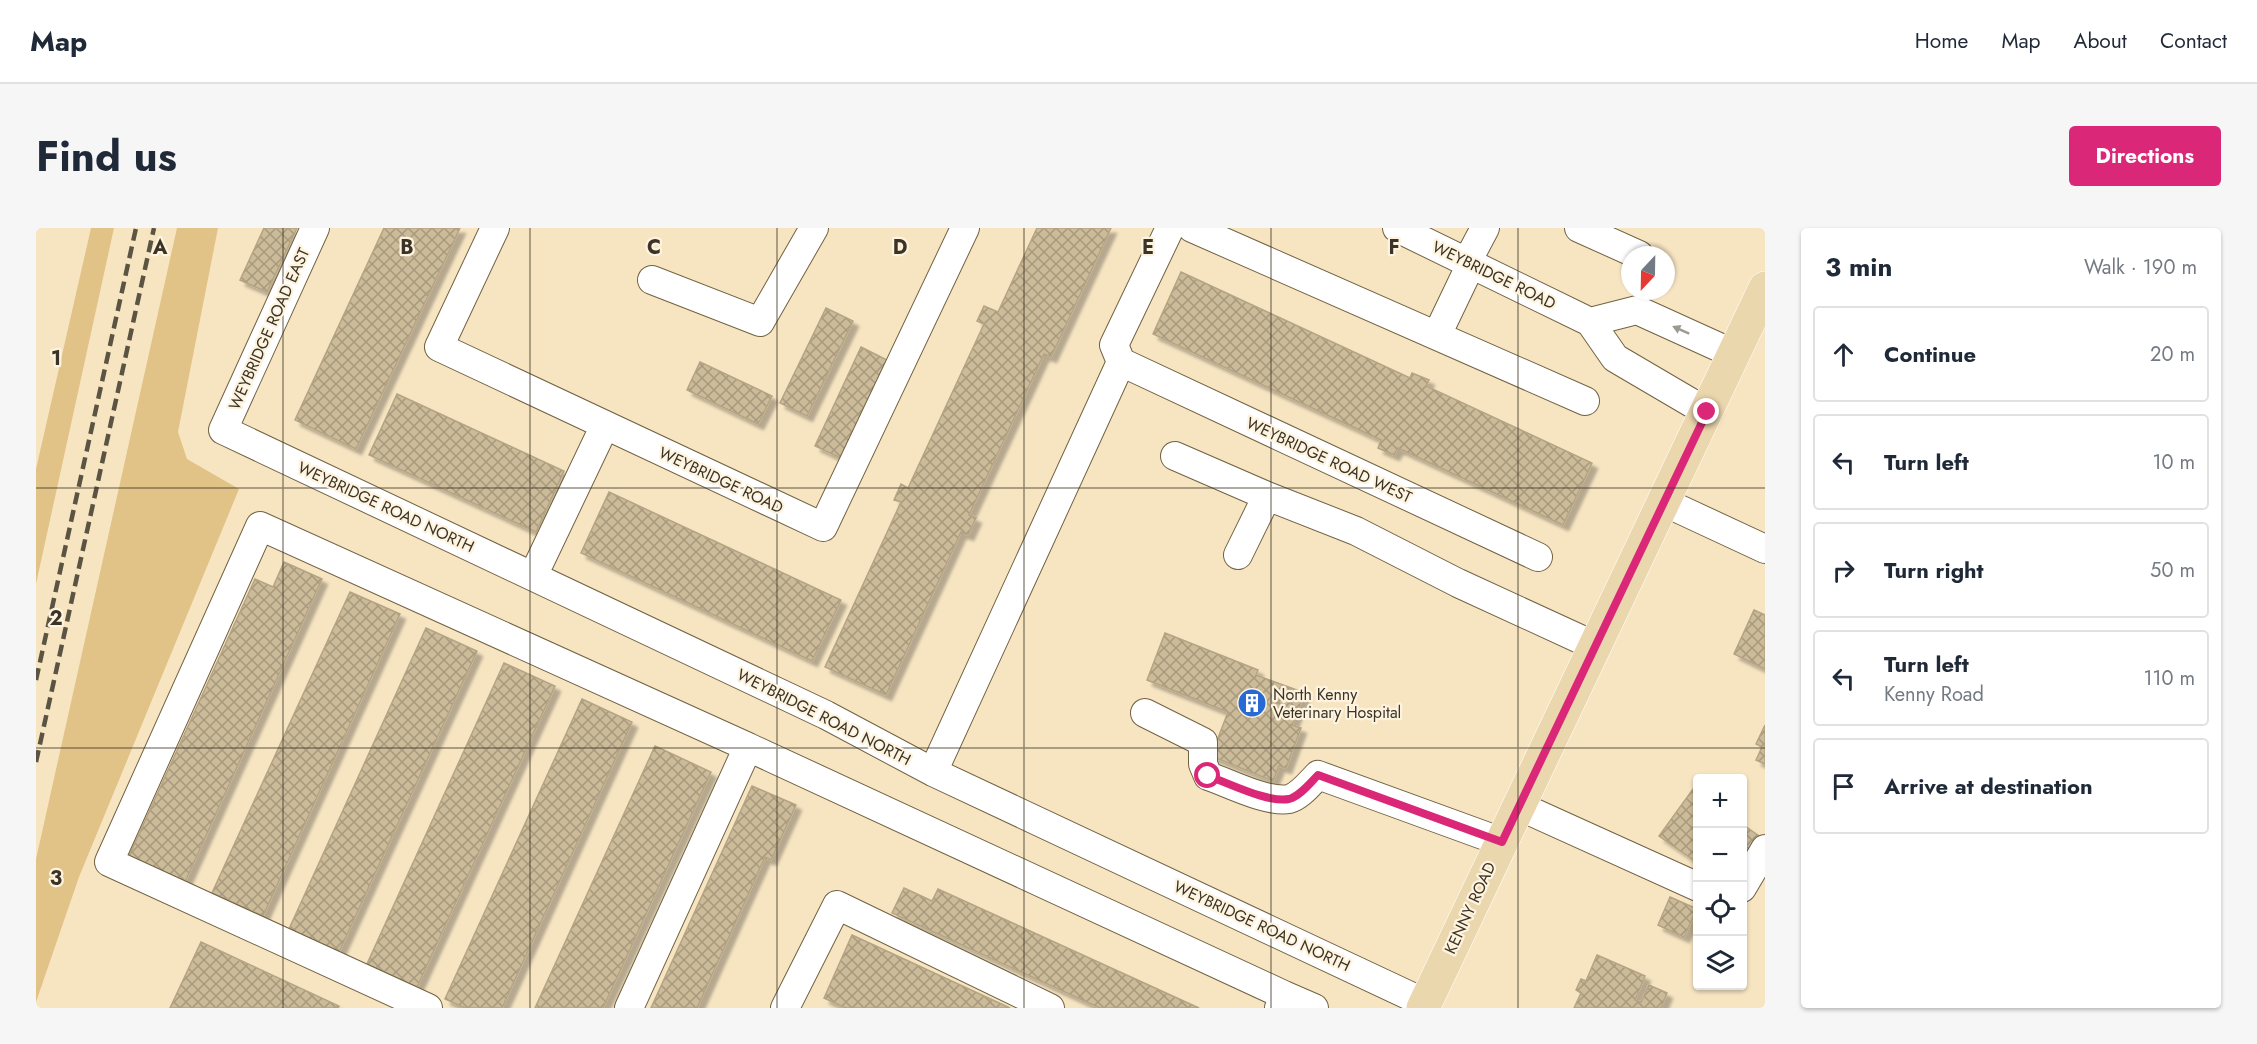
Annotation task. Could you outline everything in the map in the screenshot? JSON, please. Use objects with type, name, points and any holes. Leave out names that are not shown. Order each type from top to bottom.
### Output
[{"type":"main road","name":"KENNY ROAD","points":[[1424,1005],[1765,288]]},
{"type":"street","name":"WEYBRIDGE ROAD EAST","points":[[223,430],[315,228]]},
{"type":"street","name":"WEYBRIDGE ROAD","points":[[495,228],[439,347],[823,527],[965,228]]},
{"type":"street","points":[[652,280],[760,322],[814,228]]},
{"type":"street","points":[[933,772],[1121,362],[1114,345],[1170,228]]},
{"type":"street","points":[[1192,228],[1585,401]]},
{"type":"street","name":"WEYBRIDGE ROAD","points":[[1397,228],[1590,322],[1615,358],[1707,412]]},
{"type":"street","points":[[1437,335],[1485,228]]},
{"type":"street","points":[[1579,228],[1621,247]]},
{"type":"street","points":[[1590,322],[1637,310],[1734,354]]},
{"type":"street","name":"WEYBRIDGE ROAD WEST","points":[[1121,362],[1538,557]]},
{"type":"street","points":[[533,576],[604,425]]},
{"type":"street","name":"WEYBRIDGE ROAD NORTH","points":[[223,430],[826,715],[933,772],[1424,1005]]},
{"type":"street","points":[[1175,456],[1356,531],[1458,583],[1595,646]]},
{"type":"street","points":[[1238,555],[1267,496]]},
{"type":"street","points":[[1664,502],[1765,549]]},
{"type":"street","points":[[428,1008],[109,862],[260,526],[748,747],[1281,1002],[1314,1008]]},
{"type":"street","points":[[1145,713],[1203,742],[1203,764],[1208,776],[1271,798],[1290,799],[1318,775],[1502,842]]},
{"type":"street","points":[[629,1008],[748,747]]},
{"type":"street","points":[[1519,806],[1693,885]]},
{"type":"street","points":[[1746,882],[1765,849]]},
{"type":"street","points":[[785,1008],[837,905],[1050,1008]]},
{"type":"shaded area","points":[[91,228],[114,228],[36,584],[36,469]]},
{"type":"shaded area","points":[[177,228],[218,228],[178,432],[187,459],[239,489],[79,877],[36,1002],[36,859]]},
{"type":"building","points":[[264,228],[297,228],[267,292],[240,280]]},
{"type":"building","points":[[384,228],[460,228],[356,449],[295,420]]},
{"type":"building","points":[[1037,228],[1111,228],[1051,357],[1044,354],[969,515],[976,518],[968,535],[961,532],[886,695],[825,667],[901,502],[894,500],[901,484],[908,488],[984,324],[977,321],[984,306],[998,312]]},
{"type":"building","points":[[1181,272],[1410,378],[1412,373],[1429,380],[1426,386],[1592,463],[1563,525],[1398,448],[1394,455],[1378,448],[1381,440],[1153,334]]},
{"type":"building","points":[[826,308],[853,321],[807,416],[780,403]]},
{"type":"building","points":[[861,347],[887,360],[841,458],[815,446]]},
{"type":"building","points":[[700,362],[772,396],[758,424],[687,390]]},
{"type":"building","points":[[397,394],[564,471],[536,532],[369,455]]},
{"type":"building","points":[[609,492],[841,600],[812,661],[581,553]]},
{"type":"building","points":[[284,562],[322,579],[185,882],[129,856],[255,579],[273,587]]},
{"type":"building","points":[[350,592],[400,614],[263,916],[212,893]]},
{"type":"building","points":[[1754,610],[1765,615],[1765,669],[1734,654]]},
{"type":"building","points":[[426,628],[477,651],[339,952],[289,929]]},
{"type":"building","name":"North Kenny Veterinary Hospital","points":[[1165,633],[1258,670],[1256,675],[1305,693],[1292,725],[1301,728],[1286,768],[1279,766],[1273,781],[1211,756],[1228,712],[1147,680]]},
{"type":"building","points":[[504,663],[555,686],[417,987],[367,964]]},
{"type":"building","points":[[582,699],[632,722],[502,1008],[465,1008],[445,999]]},
{"type":"building","points":[[1765,725],[1765,764],[1756,760],[1762,747],[1756,744]]},
{"type":"building","points":[[655,746],[711,772],[603,1008],[535,1008]]},
{"type":"building","points":[[752,786],[796,805],[771,860],[765,857],[697,1008],[651,1008]]},
{"type":"building","points":[[1693,789],[1693,860],[1659,836]]},
{"type":"building","points":[[1747,828],[1759,836],[1747,852]]},
{"type":"building","points":[[904,888],[932,901],[938,889],[1199,1008],[1100,1008],[892,913]]},
{"type":"building","points":[[1670,897],[1693,907],[1693,918],[1684,937],[1658,925]]},
{"type":"building","points":[[852,935],[1010,1008],[846,1008],[824,998]]},
{"type":"building","points":[[201,942],[339,1006],[338,1008],[170,1008]]},
{"type":"building","points":[[1597,955],[1645,976],[1635,1000],[1641,1002],[1649,985],[1667,993],[1661,1008],[1574,1008],[1581,993],[1576,990],[1581,979],[1586,981]]},
{"type":"railway","points":[[36,680],[136,228]]},
{"type":"railway","points":[[36,762],[154,228]]},
{"type":"place","name":"North Kenny Veterinary Hospital","points":[[1252,703]]},
{"type":"route","points":[[1208,776],[1271,798],[1290,799],[1318,775],[1502,842],[1707,412]]}]
